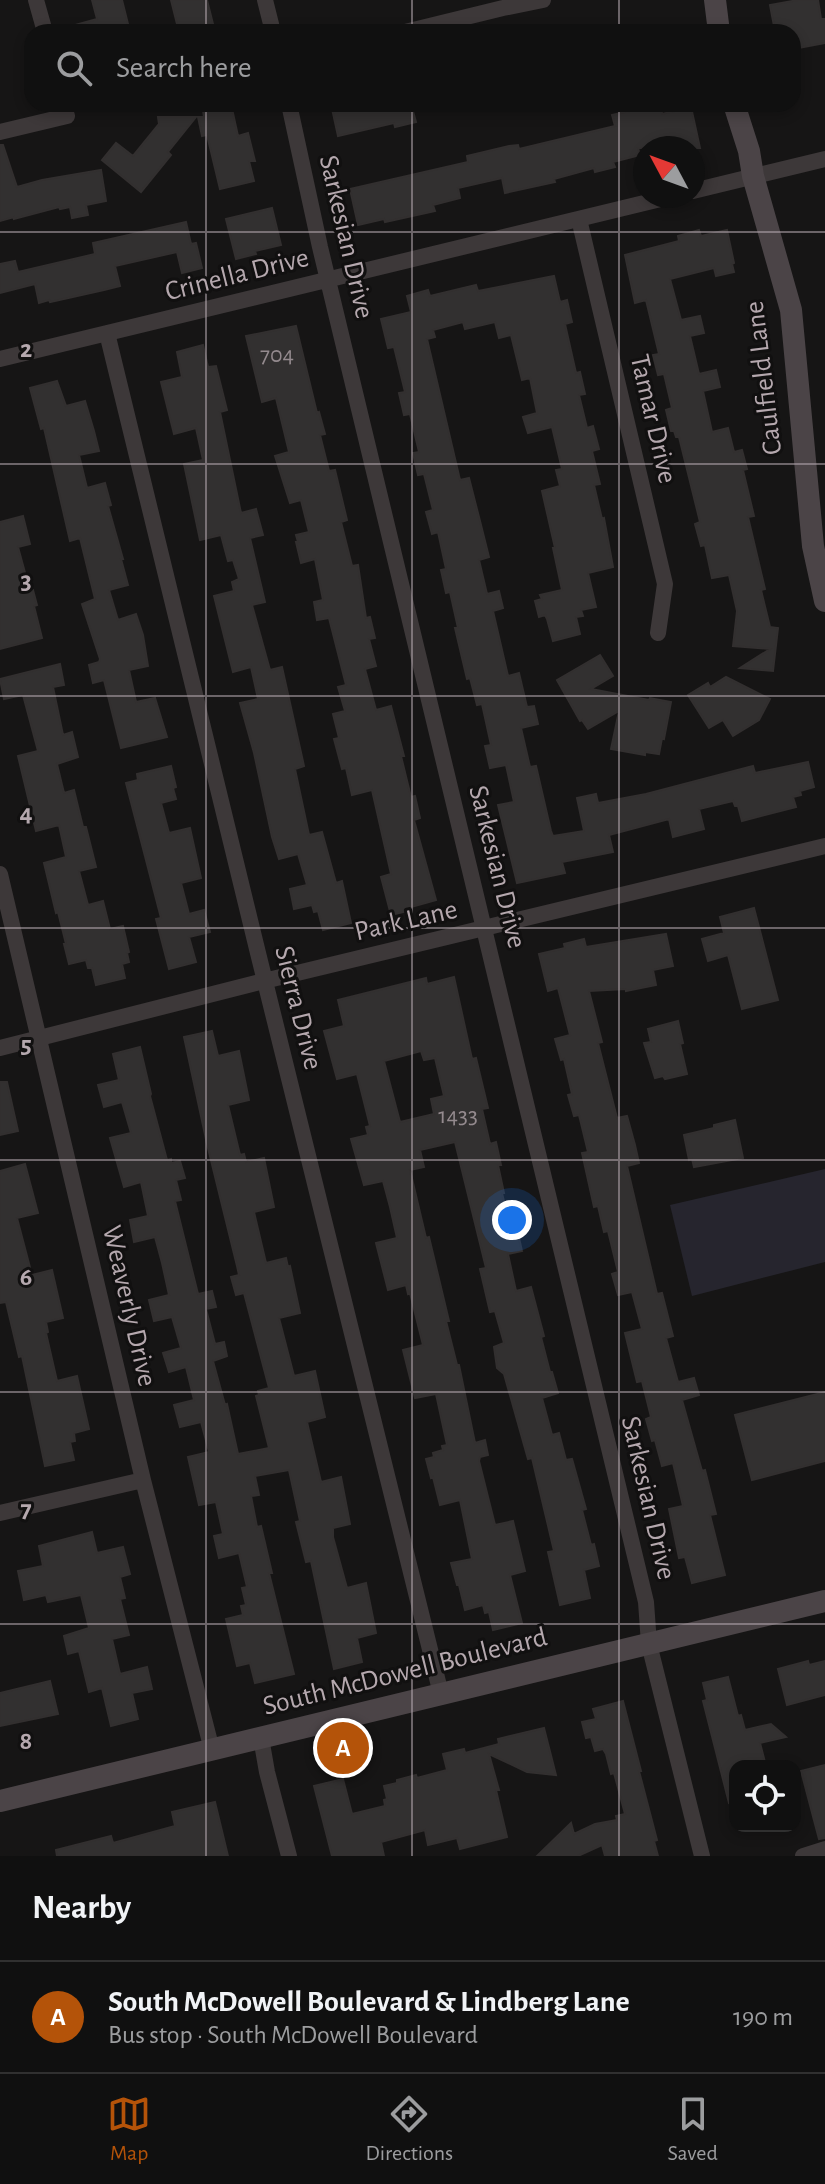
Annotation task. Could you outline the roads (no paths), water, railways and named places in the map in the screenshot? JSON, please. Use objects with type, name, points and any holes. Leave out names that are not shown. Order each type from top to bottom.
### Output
[{"type":"main road","points":[[715,0],[718,24]]},
{"type":"main road","name":"Caulfield Lane","points":[[737,112],[791,310],[813,546],[825,601]]},
{"type":"main road","name":"South McDowell Boulevard","points":[[0,1801],[825,1601]]},
{"type":"street","points":[[36,0],[43,24]]},
{"type":"street","points":[[265,0],[271,24]]},
{"type":"street","points":[[432,24],[501,4],[543,0]]},
{"type":"street","points":[[0,132],[59,112]]},
{"type":"street","name":"Sarkesian Drive","points":[[291,112],[328,279],[646,1602],[649,1644],[702,1856]]},
{"type":"street","points":[[705,188],[825,159]]},
{"type":"street","name":"Crinella Drive","points":[[0,359],[633,206]]},
{"type":"street","name":"Tamar Drive","points":[[579,219],[665,584],[658,633]]},
{"type":"street","name":"Sierra Drive","points":[[107,333],[441,1694]]},
{"type":"street","name":"Park Lane","points":[[0,1048],[825,846]]},
{"type":"street","name":"Weaverly Drive","points":[[0,874],[143,1480],[212,1750]]},
{"type":"street","points":[[0,1513],[143,1480]]},
{"type":"street","points":[[261,1738],[289,1856]]},
{"type":"street","points":[[803,1856],[825,1849]]},
{"type":"place","name":"South McDowell Boulevard & Lindberg Lane","points":[[343,1748]]}]
